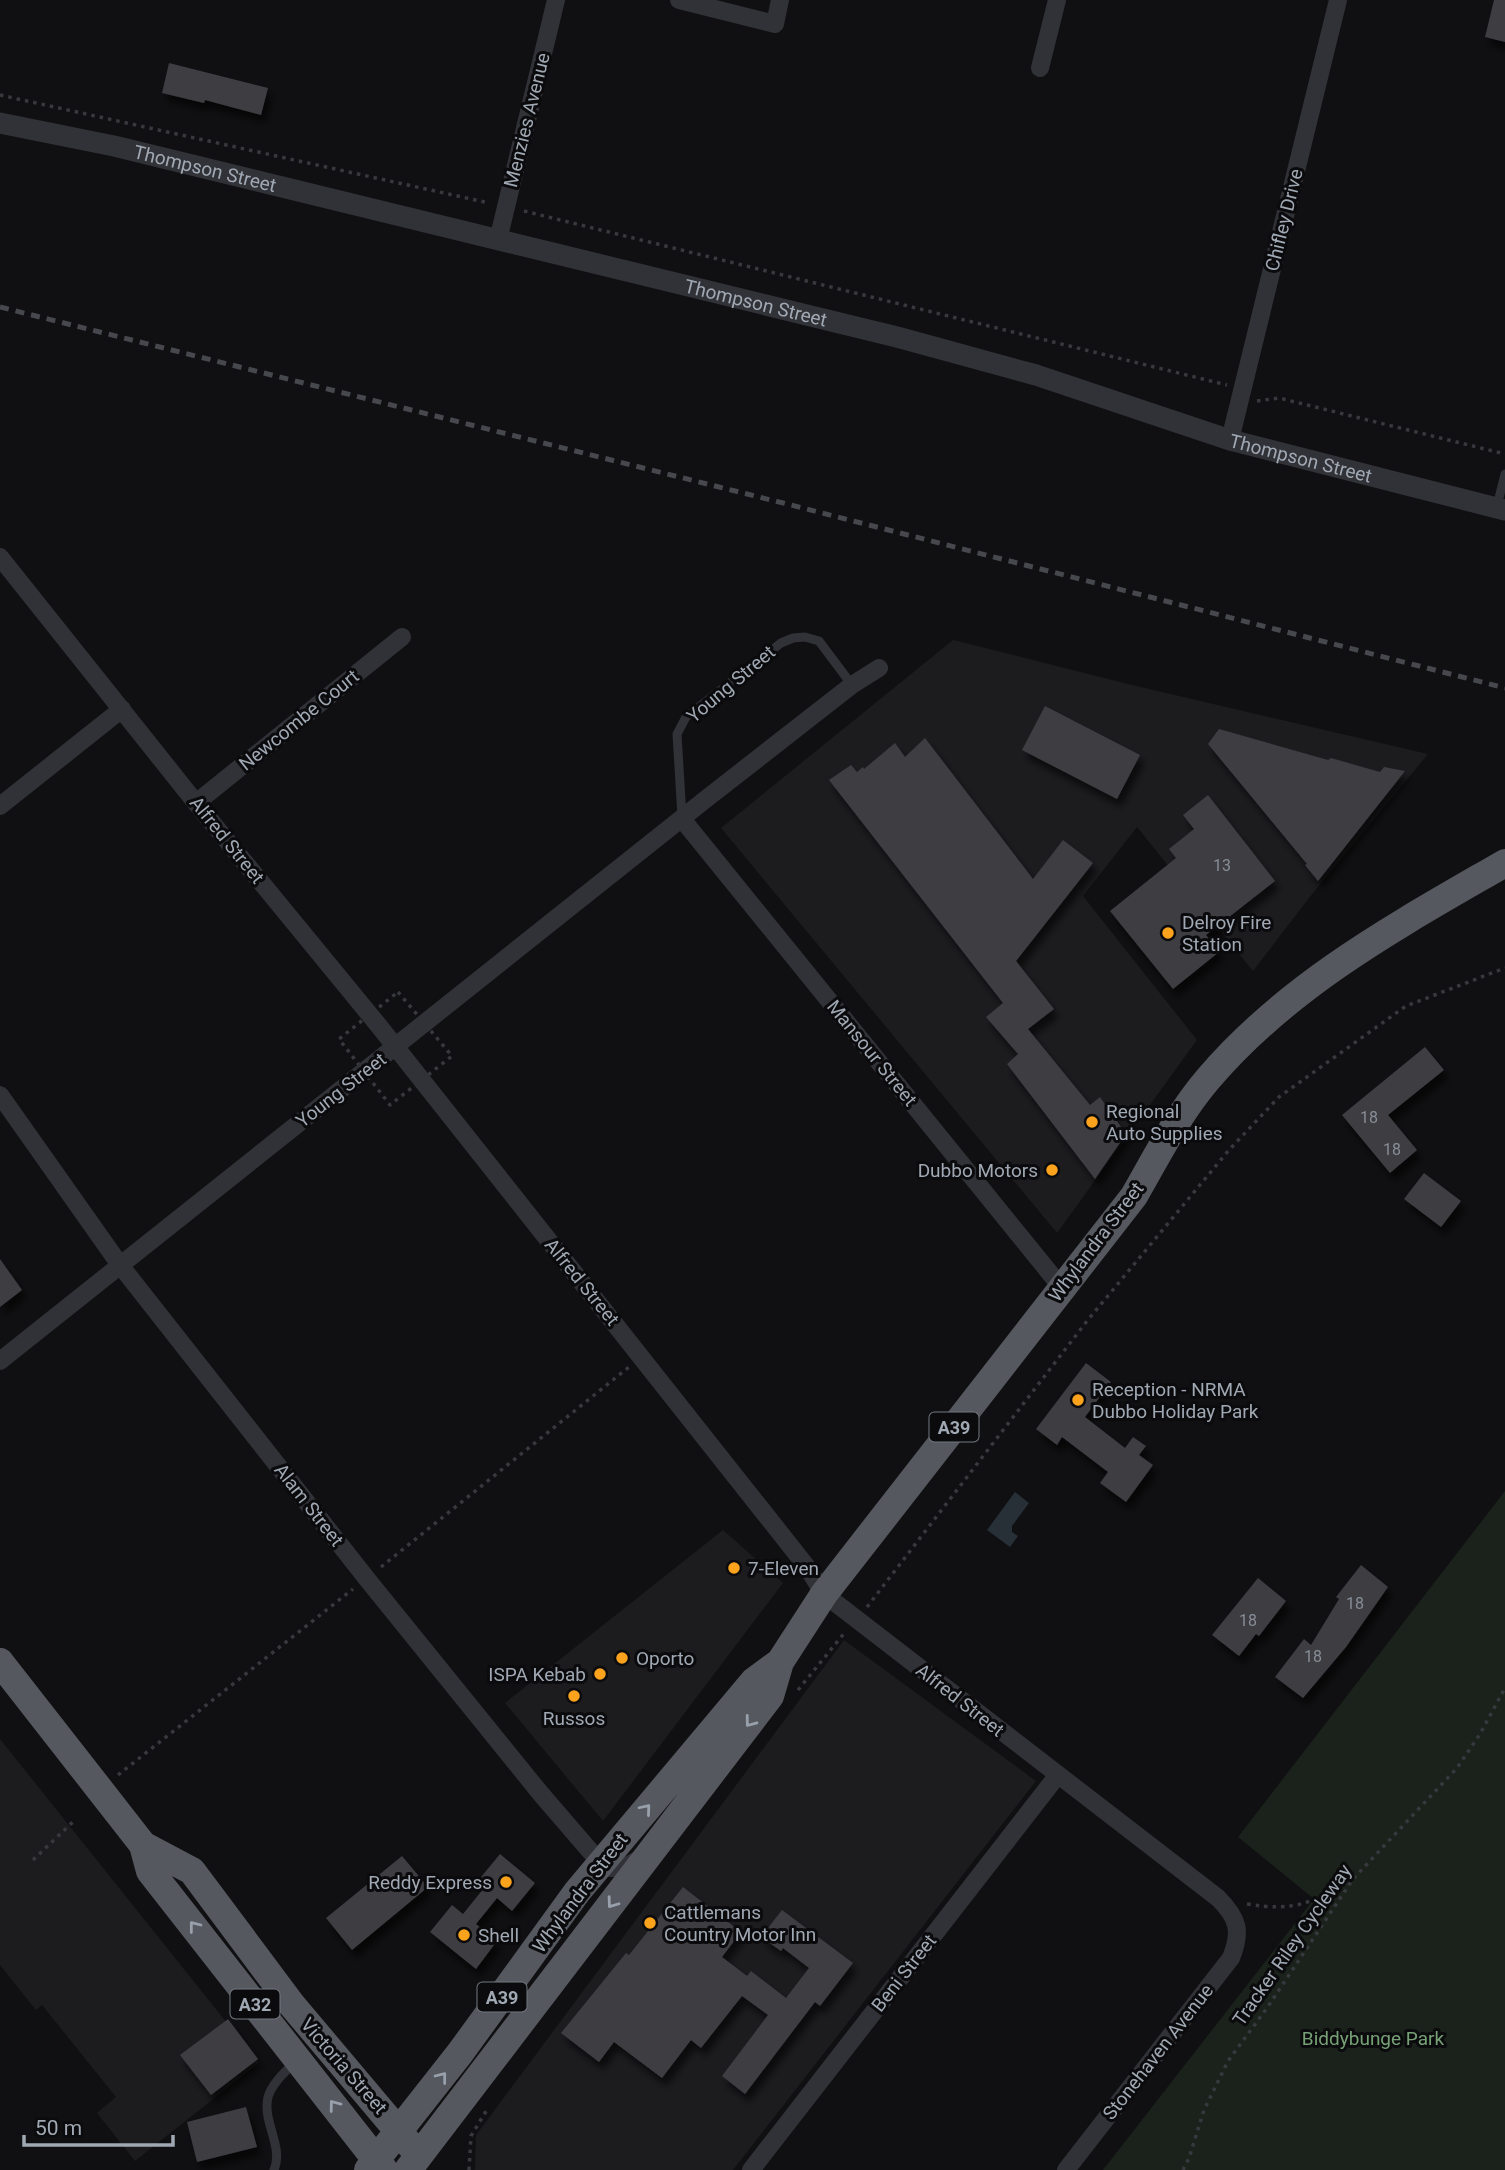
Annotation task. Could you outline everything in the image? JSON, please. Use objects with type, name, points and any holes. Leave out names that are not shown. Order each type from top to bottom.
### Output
[{"type":"highway","name":"Whylandra Street","points":[[419,2165],[648,1854],[770,1696],[780,1662],[824,1594],[1134,1196],[1174,1125],[1207,1079],[1278,1009],[1328,970],[1505,863]]},
{"type":"highway","name":"Victoria Street","points":[[0,1662],[143,1845],[150,1871],[299,2058],[376,2166]]},
{"type":"highway","name":"Whylandra Street","points":[[376,2166],[399,2130],[454,2061],[601,1861],[754,1681],[780,1662]]},
{"type":"highway","name":"Victoria Street","points":[[143,1845],[192,1871],[292,2006],[399,2130],[419,2165]]},
{"type":"street","name":"Menzies Avenue","points":[[498,240],[556,0]]},
{"type":"street","points":[[679,0],[775,24],[780,0]]},
{"type":"street","points":[[1040,68],[1057,0]]},
{"type":"street","name":"Chifley Drive","points":[[1230,440],[1338,0]]},
{"type":"street","name":"Thompson Street","points":[[0,123],[127,149],[897,337],[1036,375],[1230,440],[1501,509]]},
{"type":"street","name":"Alfred Street","points":[[0,557],[196,803],[396,1047],[807,1567],[824,1594],[1218,1898],[1231,1912],[1238,1928]]},
{"type":"street","name":"Newcombe Court","points":[[196,803],[402,637]]},
{"type":"street","name":"Young Street","points":[[0,1362],[682,818],[852,685],[879,668]]},
{"type":"street","points":[[0,806],[122,709]]},
{"type":"street","name":"Mansour Street","points":[[682,818],[1062,1288]]},
{"type":"street","name":"Alam Street","points":[[0,1096],[120,1265],[367,1579],[541,1794],[601,1861]]},
{"type":"street","name":"Beni Street","points":[[751,2170],[1057,1776]]},
{"type":"street","points":[[601,1861],[610,1868],[623,1868],[648,1854]]},
{"type":"street","name":"Stonehaven Avenue","points":[[1066,2170],[1231,1958],[1237,1945],[1238,1928]]},
{"type":"lane","points":[[1501,509],[1505,474]]},
{"type":"lane","name":"Young Street","points":[[682,818],[677,734],[686,717],[781,643],[793,638],[805,637],[818,641],[852,685]]},
{"type":"lane","points":[[274,2170],[278,2154],[267,2107],[268,2097],[282,2075],[299,2058]]},
{"type":"path","points":[[0,95],[506,207],[1240,397],[1279,398],[1505,454]]},
{"type":"path","points":[[797,1692],[875,1598],[1087,1321],[1229,1150],[1279,1097],[1406,1006],[1505,968]]},
{"type":"path","name":"Tracker Riley Cycleway","points":[[1183,2170],[1204,2110],[1228,2061],[1267,2008],[1353,1879],[1457,1768],[1505,1688]]},
{"type":"path","points":[[33,1860],[76,1819]]},
{"type":"path","points":[[1218,1898],[1284,1908],[1310,1903],[1353,1879]]},
{"type":"path","points":[[469,2170],[471,2136],[494,2099]]},
{"type":"shaded area","points":[[953,640],[1428,754],[1309,898],[1253,971],[1137,827],[1083,896],[1197,1040],[1057,1233],[721,828]]},
{"type":"shaded area","points":[[1015,1492],[1029,1503],[1012,1526],[1012,1532],[1018,1536],[1010,1547],[987,1530]]},
{"type":"shaded area","points":[[723,1530],[783,1583],[603,1821],[505,1703]]},
{"type":"shaded area","points":[[844,1640],[1036,1781],[733,2170],[475,2170],[476,2135]]},
{"type":"shaded area","points":[[0,1739],[259,2063],[135,2161],[97,2113],[116,2097],[42,2005],[36,2010],[0,1965]]},
{"type":"green space","name":"Biddybunge Park","points":[[1505,1491],[1505,2170],[1103,2170],[1314,1899],[1238,1837]]},
{"type":"building","points":[[1494,0],[1505,0],[1505,42],[1485,37]]},
{"type":"building","points":[[169,63],[268,88],[261,115],[205,100],[204,103],[162,93]]},
{"type":"building","points":[[1045,706],[1140,755],[1117,799],[1022,750]]},
{"type":"building","points":[[1219,729],[1380,772],[1384,767],[1405,771],[1318,881],[1208,744]]},
{"type":"building","points":[[925,738],[1033,879],[1063,840],[1093,863],[1016,961],[1054,1009],[1028,1029],[1090,1105],[1100,1097],[1126,1134],[1095,1179],[1007,1064],[1018,1054],[986,1017],[1003,1003],[829,780],[851,765],[857,772],[863,767],[864,769],[895,743],[905,757]]},
{"type":"building","points":[[1208,795],[1275,881],[1206,935],[1219,952],[1173,989],[1110,911],[1176,858],[1169,849],[1194,829],[1183,815]]},
{"type":"building","points":[[1425,1047],[1444,1070],[1388,1115],[1417,1150],[1390,1173],[1342,1115]]},
{"type":"building","points":[[1424,1173],[1461,1201],[1441,1227],[1404,1199]]},
{"type":"building","points":[[0,1259],[22,1290],[0,1307]]},
{"type":"building","points":[[1086,1363],[1111,1382],[1085,1417],[1125,1448],[1133,1437],[1146,1446],[1139,1455],[1153,1465],[1126,1502],[1100,1483],[1108,1472],[1062,1437],[1057,1445],[1036,1429]]},
{"type":"building","points":[[1361,1565],[1388,1587],[1346,1647],[1303,1698],[1275,1677],[1304,1639],[1311,1645],[1339,1599],[1336,1597]]},
{"type":"building","points":[[1258,1578],[1286,1601],[1259,1636],[1256,1634],[1239,1656],[1212,1635]]},
{"type":"building","points":[[500,1854],[535,1883],[512,1911],[497,1898],[476,1924],[497,1941],[476,1969],[430,1932],[452,1905],[463,1914],[484,1888],[477,1882]]},
{"type":"building","points":[[402,1856],[428,1887],[352,1950],[326,1918]]},
{"type":"building","points":[[683,1887],[741,1932],[722,1957],[747,1976],[751,1971],[786,1998],[809,1968],[783,1948],[781,1951],[761,1937],[782,1910],[853,1963],[820,2006],[815,2002],[745,2094],[722,2076],[768,2015],[742,1996],[701,2048],[691,2040],[662,2078],[614,2042],[599,2062],[561,2033],[626,1953],[629,1955]]},
{"type":"building","points":[[228,2019],[258,2059],[211,2095],[180,2055]]},
{"type":"building","points":[[246,2107],[257,2147],[197,2162],[187,2122]]},
{"type":"railway","points":[[0,307],[787,504],[1505,688]]},
{"type":"place","name":"Delroy Fire Station","points":[[1168,933]]},
{"type":"place","name":"Regional Auto Supplies","points":[[1092,1122]]},
{"type":"place","name":"Dubbo Motors","points":[[1052,1170]]},
{"type":"place","name":"Reception - NRMA Dubbo Holiday Park","points":[[1078,1400]]},
{"type":"place","name":"7-Eleven","points":[[734,1568]]},
{"type":"place","name":"Oporto","points":[[622,1658]]},
{"type":"place","name":"ISPA Kebab","points":[[600,1674]]},
{"type":"place","name":"Russos","points":[[574,1696]]},
{"type":"place","name":"Reddy Express","points":[[506,1882]]},
{"type":"place","name":"Cattlemans Country Motor Inn","points":[[650,1923]]},
{"type":"place","name":"Shell","points":[[464,1935]]}]
